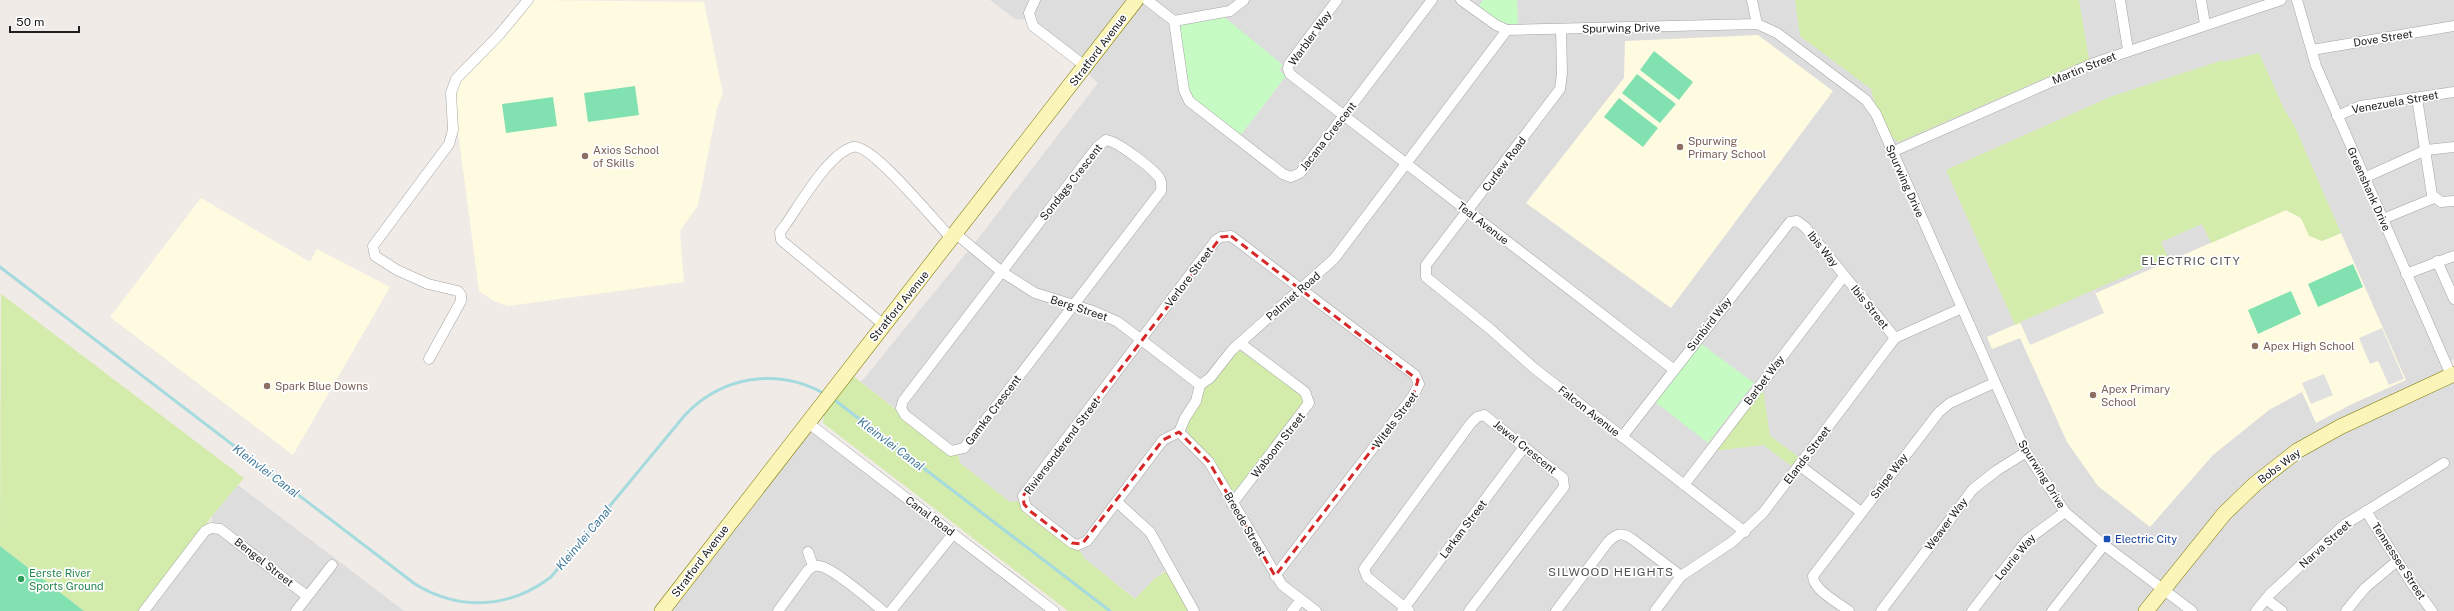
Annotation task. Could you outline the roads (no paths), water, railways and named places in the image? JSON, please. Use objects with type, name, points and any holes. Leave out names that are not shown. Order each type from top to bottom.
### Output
[{"type":"street","points":[[429,359],[461,301],[461,295],[458,291],[428,284],[384,263],[375,256],[373,246],[449,144],[453,130],[451,93],[456,79],[499,35],[528,0]]},
{"type":"street","points":[[1034,0],[1029,13],[1033,26],[1085,66]]},
{"type":"street","name":"Stratford Avenue","points":[[662,611],[843,376],[954,237],[1136,0]]},
{"type":"street","points":[[1147,0],[1174,21],[1230,11],[1244,0]]},
{"type":"street","name":"Warbler Way","points":[[1292,76],[1288,69],[1289,64],[1337,0]]},
{"type":"street","name":"Jacana Crescent","points":[[1174,21],[1186,98],[1287,176],[1295,176],[1300,173],[1432,0]]},
{"type":"street","name":"Spurwing Drive","points":[[1461,0],[1496,25],[1507,30],[1756,24],[1777,33],[1866,100],[1876,114],[2026,452],[2065,512],[2104,545],[2192,611]]},
{"type":"street","points":[[1752,0],[1756,24]]},
{"type":"street","points":[[2120,0],[2128,50]]},
{"type":"street","points":[[2202,0],[2205,24]]},
{"type":"street","name":"Martin Street","points":[[1892,152],[2040,85],[2128,50],[2281,0]]},
{"type":"street","name":"Greenshank Drive","points":[[2297,0],[2316,66],[2406,274],[2453,374]]},
{"type":"street","name":"Dove Street","points":[[2312,50],[2454,26]]},
{"type":"street","name":"Curlew Road","points":[[1436,286],[1426,277],[1426,265],[1560,89],[1562,73],[1562,29]]},
{"type":"street","name":"Palmiet Road","points":[[1179,432],[1184,418],[1196,401],[1200,386],[1210,378],[1240,343],[1334,258],[1507,30]]},
{"type":"street","name":"Teal Avenue","points":[[1292,76],[1673,369]]},
{"type":"street","name":"Venezuela Street","points":[[2337,116],[2360,106],[2454,92]]},
{"type":"street","points":[[2416,98],[2426,150],[2430,189],[2434,198],[2441,202],[2454,201]]},
{"type":"street","name":"Sondags Crescent","points":[[1002,272],[1097,147],[1106,140],[1111,141],[1154,172],[1159,178],[1161,191],[1072,306]]},
{"type":"street","name":"Berg Street","points":[[884,325],[781,240],[780,232],[827,168],[844,151],[854,146],[862,147],[892,173],[954,237],[1002,272],[1035,293],[1106,316],[1143,340],[1200,386]]},
{"type":"street","points":[[2364,178],[2426,150],[2454,147]]},
{"type":"street","points":[[2383,220],[2434,198]]},
{"type":"street","name":"Sunbird Way","points":[[1622,437],[1786,224],[1793,221],[1801,224]]},
{"type":"street","name":"Ibis Way","points":[[1801,224],[1844,276]]},
{"type":"street","name":"Verlore Street","points":[[1143,340],[1221,237],[1231,236],[1237,239],[1302,288]]},
{"type":"street","points":[[2406,274],[2437,261],[2454,256]]},
{"type":"street","points":[[2437,261],[2454,299]]},
{"type":"street","name":"Gamka Crescent","points":[[1002,272],[901,404],[905,415],[951,451],[964,448],[1072,306]]},
{"type":"street","name":"Ibis Street","points":[[1844,276],[1895,338]]},
{"type":"street","name":"Barbet Way","points":[[1684,485],[1844,276]]},
{"type":"street","name":"Falcon Avenue","points":[[1436,286],[1489,328],[1535,370],[1745,532]]},
{"type":"street","name":"Witels Street","points":[[1275,576],[1413,396],[1419,384],[1415,375],[1302,288]]},
{"type":"street","name":"Elands Street","points":[[1655,611],[1681,576],[1745,532],[1799,465],[1895,338],[1962,308]]},
{"type":"street","name":"Riviersonderend Street","points":[[1116,502],[1087,541],[1078,545],[1072,543],[1026,507],[1023,496],[1143,340]]},
{"type":"street","name":"Waboom Street","points":[[1232,504],[1309,403],[1305,392],[1240,343]]},
{"type":"street","name":"Bobs Way","points":[[2146,611],[2204,537],[2239,498],[2297,451],[2340,427],[2453,374]]},
{"type":"street","name":"Snipe Way","points":[[1849,611],[1822,591],[1814,582],[1813,576],[1939,412],[1950,403],[1994,382]]},
{"type":"street","name":"Canal Road","points":[[812,416],[953,534],[1054,611]]},
{"type":"street","name":"Jewel Crescent","points":[[1405,610],[1367,577],[1364,569],[1471,423],[1481,416],[1488,416],[1562,478],[1564,487],[1469,611]]},
{"type":"street","points":[[1179,432],[1163,440],[1116,502],[1150,532],[1194,611]]},
{"type":"street","name":"Breede Street","points":[[1179,432],[1209,462],[1275,576],[1282,585],[1316,611]]},
{"type":"street","name":"Larkan Street","points":[[1405,610],[1524,447]]},
{"type":"street","name":"Weaver Way","points":[[1880,611],[1973,489],[1996,471],[2026,452]]},
{"type":"street","name":"Narva Street","points":[[2256,611],[2266,599],[2344,525],[2444,463]]},
{"type":"street","points":[[1799,465],[1861,512]]},
{"type":"street","name":"Tennessee Street","points":[[2366,511],[2430,610]]},
{"type":"street","name":"Lourie Way","points":[[1972,611],[2027,540],[2065,512]]},
{"type":"street","name":"Bengel Street","points":[[144,611],[205,531],[211,528],[220,529],[308,596]]},
{"type":"street","points":[[891,611],[953,534]]},
{"type":"street","points":[[1556,611],[1608,542],[1617,534],[1625,534],[1681,576]]},
{"type":"street","points":[[2052,611],[2104,545]]},
{"type":"street","points":[[808,552],[813,566]]},
{"type":"street","points":[[2346,611],[2365,588],[2397,561]]},
{"type":"street","points":[[296,611],[332,565]]},
{"type":"street","points":[[778,611],[813,566]]},
{"type":"street","points":[[813,566],[820,566],[831,570],[883,611]]},
{"type":"street","points":[[2266,599],[2282,611]]},
{"type":"street","points":[[1292,611],[1301,600]]},
{"type":"waterway","name":"Kleinvlei Canal","points":[[0,267],[415,584],[432,593],[449,599],[466,602],[484,603],[501,600],[535,588],[551,577],[685,415],[716,391],[733,384],[770,378],[788,380],[825,394]]},
{"type":"waterway","name":"Kleinvlei Canal","points":[[832,398],[1110,611]]},
{"type":"place","name":"Spurwing Primary School","points":[[1680,147]]},
{"type":"place","name":"Axios School of Skills","points":[[585,156]]},
{"type":"place","name":"Apex High School","points":[[2255,346]]},
{"type":"place","name":"Spark Blue Downs","points":[[267,386]]},
{"type":"place","name":"Apex Primary School","points":[[2093,395]]},
{"type":"place","name":"Electric City","points":[[2107,539]]},
{"type":"place","name":"Eerste River Sports Ground","points":[[21,579]]},
{"type":"district","name":"ELECTRIC CITY","points":[[2191,261]]},
{"type":"district","name":"SILWOOD HEIGHTS","points":[[1611,572]]}]
